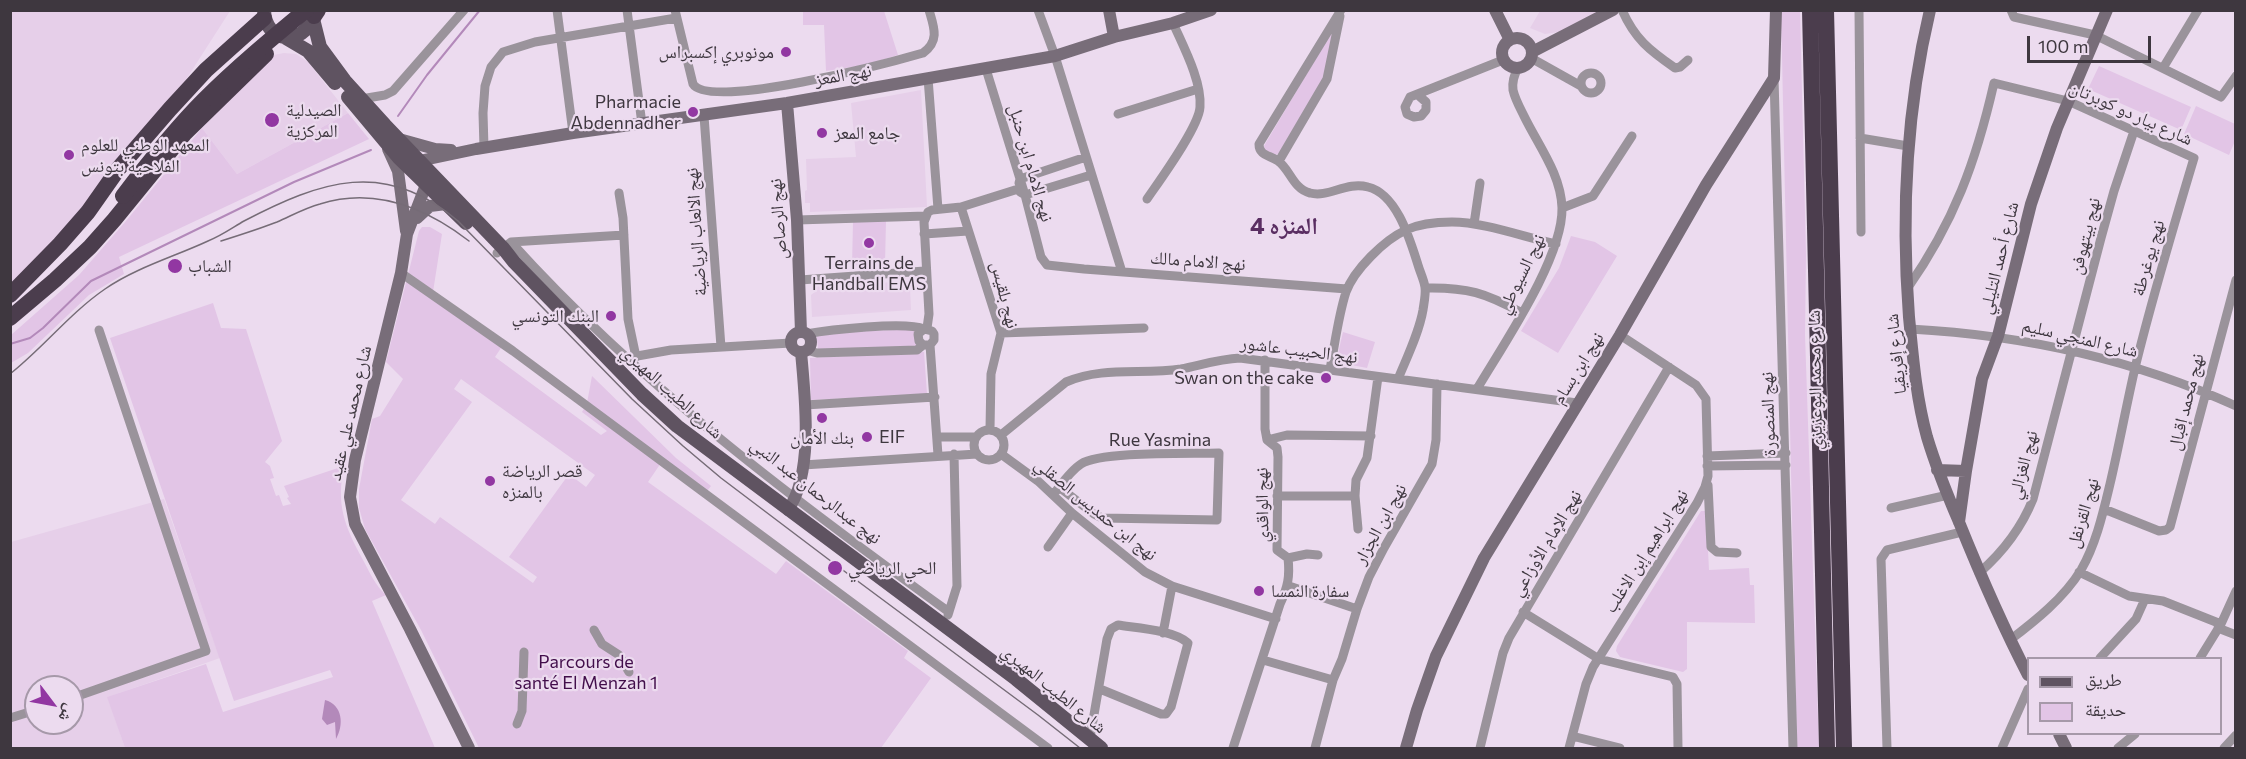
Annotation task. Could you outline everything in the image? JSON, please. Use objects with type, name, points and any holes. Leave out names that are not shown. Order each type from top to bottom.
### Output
[{"type":"highway","points":[[10,318],[60,270],[191,99],[243,50],[291,10]]},
{"type":"highway","name":"شارع محمد البوعزيزي","points":[[1810,10],[1827,748]]},
{"type":"highway","name":"شارع محمد البوعزيزي","points":[[1826,10],[1844,748]]},
{"type":"highway","points":[[10,297],[88,212],[119,168],[170,109],[206,70],[233,47],[261,13]]},
{"type":"highway","points":[[10,297],[55,258],[204,100],[250,57],[313,13]]},
{"type":"highway","points":[[10,318],[90,247],[185,133],[284,38]]},
{"type":"main road","points":[[261,13],[273,32],[312,56],[399,158],[429,179],[446,204],[504,248]]},
{"type":"main road","name":"شارع الطيب المهيري","points":[[313,13],[320,47],[361,99],[419,161],[429,179],[504,248],[514,262],[676,426],[756,486],[792,505],[1101,748]]},
{"type":"main road","points":[[284,38],[297,36],[304,32],[313,13]]},
{"type":"main road","points":[[756,486],[765,474]]},
{"type":"street","points":[[361,99],[385,95],[393,91],[464,10]]},
{"type":"street","points":[[556,10],[573,133]]},
{"type":"street","points":[[627,10],[642,124]]},
{"type":"street","points":[[480,148],[485,86],[495,60],[508,49],[561,37],[630,27],[676,14],[695,89],[705,93],[752,91],[864,69],[923,53],[930,49],[935,40],[936,32],[929,10]]},
{"type":"street","points":[[1038,10],[1055,56],[1122,272]]},
{"type":"street","points":[[1109,10],[1114,37]]},
{"type":"street","name":"نهج المعز","points":[[399,158],[419,161],[480,148],[704,116],[986,69],[1055,56],[1211,10]]},
{"type":"street","points":[[1341,10],[1259,144],[1259,149],[1262,153],[1279,161],[1296,184],[1310,193],[1329,192],[1353,184],[1370,187],[1382,195],[1395,209],[1406,230],[1425,288],[1423,312],[1398,379]]},
{"type":"street","points":[[1279,161],[1327,79],[1341,10]]},
{"type":"street","points":[[1495,10],[1510,40]]},
{"type":"street","points":[[1581,86],[1532,55],[1527,42],[1521,39],[1510,40],[1502,48],[1503,60],[1512,68],[1518,68],[1528,63],[1532,55],[1613,10]]},
{"type":"street","points":[[1622,10],[1633,32],[1653,53],[1675,68],[1688,60]]},
{"type":"street","points":[[1774,78],[1776,10]]},
{"type":"street","points":[[1859,10],[1861,232]]},
{"type":"street","name":"شارع إفريقيا","points":[[1930,10],[1915,87],[1904,207],[1913,369],[1937,470],[1979,573],[2027,673]]},
{"type":"street","points":[[2011,10],[2014,17],[2027,15],[2095,35],[2222,97],[2235,76]]},
{"type":"street","name":"شارع أحمد التليلي","points":[[1961,528],[1966,471],[1982,379],[1998,336],[2031,204],[2056,128],[2107,10]]},
{"type":"street","points":[[2163,68],[2198,10]]},
{"type":"street","points":[[1147,199],[1198,117],[1200,99],[1198,89],[1173,23]]},
{"type":"street","points":[[1418,95],[1503,60]]},
{"type":"street","name":"نهج السيوطي","points":[[1477,389],[1550,260],[1556,244],[1562,208],[1554,174],[1525,119],[1513,90],[1513,81],[1518,68]]},
{"type":"street","name":"نهج الامام ابن حنبل","points":[[986,69],[1025,195],[1041,257],[1047,265]]},
{"type":"street","points":[[824,77],[825,96]]},
{"type":"street","points":[[928,78],[938,210]]},
{"type":"street","name":"نهج ابن بسام","points":[[1406,748],[1436,656],[1484,558],[1620,334],[1706,185],[1774,78]]},
{"type":"street","name":"نهج المنصورة","points":[[1774,78],[1793,748]]},
{"type":"street","points":[[807,81],[810,99]]},
{"type":"street","name":"شارع بيار دو كوبرتان","points":[[1907,289],[1927,261],[1960,198],[1980,141],[1994,83],[2068,101],[2194,158]]},
{"type":"street","points":[[1118,114],[1198,89]]},
{"type":"street","name":"نهج الرصاص","points":[[787,103],[797,220],[803,333],[811,342],[804,351],[803,475],[792,505]]},
{"type":"street","name":"نهج الالعاب الرياضية","points":[[704,116],[721,346]]},
{"type":"street","points":[[374,128],[385,143],[398,171],[406,237]]},
{"type":"street","name":"نهج بيتهوفن","points":[[2072,351],[2111,200],[2134,131]]},
{"type":"street","points":[[1562,208],[1593,196],[1632,136]]},
{"type":"street","points":[[1860,138],[1908,146]]},
{"type":"street","name":"نهج المعز","points":[[399,139],[435,149],[480,148]]},
{"type":"street","points":[[1015,190],[1020,179],[1086,157]]},
{"type":"street","name":"نهج يوغرطة","points":[[2136,368],[2164,257],[2194,158]]},
{"type":"street","points":[[938,455],[935,398],[926,345],[918,337],[926,328],[929,314],[925,272],[926,216],[932,210],[962,207],[1015,190],[1025,195],[1091,175]]},
{"type":"street","name":"شارع محمد علي عقيد","points":[[429,179],[406,237],[401,273],[355,460],[350,506],[359,532],[469,748]]},
{"type":"street","points":[[1474,224],[1480,183]]},
{"type":"street","points":[[619,193],[632,358]]},
{"type":"street","points":[[406,237],[422,212],[436,204],[446,204]]},
{"type":"street","name":"نهج بلقيس","points":[[962,207],[1001,333],[991,374],[990,429]]},
{"type":"street","points":[[797,220],[926,216]]},
{"type":"street","points":[[1330,369],[1341,308],[1347,290],[1359,271],[1374,254],[1406,230],[1428,224],[1451,222],[1474,224],[1556,244]]},
{"type":"street","points":[[924,234],[968,231]]},
{"type":"street","points":[[504,248],[624,235]]},
{"type":"street","name":"نهج عبدالرحمان عبد النبي","points":[[504,248],[632,358],[687,413],[765,474],[792,505],[949,612]]},
{"type":"street","name":"نهج الامام مالك","points":[[1047,265],[1347,290]]},
{"type":"street","points":[[800,280],[925,272]]},
{"type":"street","points":[[401,273],[513,351],[1048,748]]},
{"type":"street","name":"نهج محمد إقبال","points":[[2104,509],[2158,531],[2166,530],[2172,522],[2235,280]]},
{"type":"street","points":[[1425,288],[1474,291],[1493,297],[1522,313]]},
{"type":"street","points":[[916,326],[932,331],[935,337],[926,345],[913,350],[817,353],[794,349],[791,343],[795,334],[880,327],[916,326]]},
{"type":"street","points":[[1001,333],[1144,328]]},
{"type":"street","name":"شارع المنجي سليم","points":[[1910,329],[1998,336],[2072,351],[2136,368],[2205,392],[2235,406]]},
{"type":"street","points":[[84,694],[206,651],[99,330]]},
{"type":"street","name":"نهج ابراهيم إبن الاغلب","points":[[1569,748],[1586,684],[1599,659],[1697,503],[1708,477],[1706,399],[1696,385],[1620,334]]},
{"type":"street","points":[[613,364],[671,350],[791,343]]},
{"type":"street","name":"نهج الغزالي","points":[[1979,573],[2006,546],[2027,514],[2072,351]]},
{"type":"street","name":"نهج الحبيب عاشور","points":[[1001,435],[1061,386],[1078,377],[1109,372],[1181,369],[1218,359],[1265,360],[1578,403]]},
{"type":"street","name":"نهج الواقدي","points":[[1233,748],[1289,586],[1288,558],[1277,550],[1277,448],[1267,440],[1265,429],[1265,360]]},
{"type":"street","name":"نهج الإمام الأوزاعي","points":[[1480,748],[1503,653],[1524,612],[1669,367]]},
{"type":"street","name":"نهج القرنفل","points":[[2010,640],[2033,623],[2079,572],[2094,542],[2104,509],[2136,368]]},
{"type":"street","points":[[1358,529],[1355,496],[1357,477],[1365,465],[1378,377]]},
{"type":"street","name":"نهج ابن الجزار","points":[[1315,748],[1357,609],[1378,557],[1432,464],[1435,446],[1437,384]]},
{"type":"street","points":[[805,405],[935,398]]},
{"type":"street","points":[[803,465],[954,454],[977,454],[989,460],[1001,454],[1004,441],[1001,435],[990,429],[982,431],[976,437],[977,454]]},
{"type":"street","points":[[1267,440],[1287,435],[1371,436]]},
{"type":"street","points":[[938,437],[976,437]]},
{"type":"street","name":"Rue Yasmina","points":[[1219,453],[1217,520],[1102,518],[1056,491],[1080,465],[1101,456],[1219,453]]},
{"type":"street","points":[[1707,461],[1786,453]]},
{"type":"street","points":[[945,627],[957,586],[954,454]]},
{"type":"street","name":"نهج ابن حمديس الصقلي","points":[[1001,454],[1056,491],[1072,513],[1144,572],[1172,586],[1276,619]]},
{"type":"street","points":[[1707,461],[1786,465]]},
{"type":"street","points":[[1937,470],[1966,471]]},
{"type":"street","points":[[1708,477],[1711,548],[1717,552],[1737,553]]},
{"type":"street","points":[[1891,508],[1948,495]]},
{"type":"street","points":[[1277,496],[1355,496]]},
{"type":"street","points":[[1048,547],[1072,513]]},
{"type":"street","points":[[1887,748],[1881,559],[1887,550],[1961,528]]},
{"type":"street","points":[[1288,558],[1307,554],[1318,555]]},
{"type":"street","points":[[2079,572],[2129,596],[2163,601],[2235,635]]},
{"type":"street","points":[[1163,633],[1172,586]]},
{"type":"street","points":[[1289,586],[1357,609]]},
{"type":"street","points":[[2201,657],[2219,626],[2235,591]]},
{"type":"street","points":[[2101,657],[2136,619],[2145,599]]},
{"type":"street","points":[[1524,612],[1599,659],[1668,675],[1675,679],[1678,748]]},
{"type":"street","points":[[1090,738],[1107,639],[1111,629],[1118,625],[1163,633],[1185,640],[1188,645],[1171,707],[1166,714],[1100,689]]},
{"type":"street","points":[[594,630],[602,644],[619,656],[629,672]]},
{"type":"street","points":[[517,724],[522,711],[524,652]]},
{"type":"street","points":[[1263,660],[1334,680]]},
{"type":"street","points":[[2002,748],[2027,691]]},
{"type":"street","points":[[2118,748],[2134,735]]},
{"type":"street","points":[[2224,748],[2235,735]]},
{"type":"street","points":[[1572,736],[1620,748]]},
{"type":"shaded area","name":"المعهد الوطني للعلوم الفلاحية بتونس","points":[[11,11],[230,11],[178,92],[76,219],[11,286]]},
{"type":"shaded area","points":[[1540,11],[1598,11],[1559,32],[1545,34],[1530,28]]},
{"type":"shaded area","name":"الصيدلية المركزية","points":[[296,54],[308,62],[348,113],[237,174],[202,128],[263,64],[274,55]]},
{"type":"shaded area","points":[[921,90],[927,207],[810,212],[810,203],[805,203],[806,159],[856,157],[851,103]]},
{"type":"shaded area","points":[[905,282],[905,288],[910,288],[911,310],[812,317],[811,295],[816,291],[816,284]]},
{"type":"shaded area","points":[[164,499],[220,658],[108,697],[125,748],[11,748],[11,542]]},
{"type":"shaded area","points":[[325,700],[335,706],[340,716],[339,734],[336,739],[335,722],[327,725],[322,719]]},
{"type":"green space","points":[[803,11],[884,11],[898,55],[865,65],[826,71],[824,25],[803,25]]},
{"type":"green space","points":[[1781,11],[1800,11],[1806,254],[1805,335],[1819,748],[1797,748]]},
{"type":"green space","points":[[1336,24],[1326,78],[1281,152],[1274,156],[1265,151],[1264,146]]},
{"type":"green space","points":[[2099,66],[2191,107],[2181,130],[2088,89]]},
{"type":"green space","points":[[2196,106],[2235,124],[2235,141],[2229,155],[2184,134]]},
{"type":"green space","points":[[348,113],[369,139],[119,257],[124,274],[89,295],[28,353],[11,363],[11,335],[79,275],[202,128],[237,174]]},
{"type":"green space","name":"Terrains de Handball EMS","points":[[886,221],[885,264],[852,266],[853,222]]},
{"type":"green space","name":"Parcours de santé El Menzah 1","points":[[422,227],[430,227],[442,234],[433,292],[505,342],[495,357],[601,435],[607,431],[582,412],[587,403],[592,376],[676,458],[711,486],[707,491],[663,460],[648,482],[776,574],[786,561],[908,651],[904,658],[931,678],[881,748],[479,748],[421,630],[365,529],[359,508],[359,489],[372,419],[380,416],[403,379],[386,362],[419,231]],"holes":[[[461,379],[595,475],[586,487],[569,474],[509,557],[537,577],[533,583],[440,517],[435,524],[401,500],[472,402],[454,389]]]},
{"type":"green space","points":[[1571,236],[1595,242],[1617,256],[1558,353],[1521,331],[1559,268]]},
{"type":"green space","points":[[213,303],[221,328],[246,329],[282,441],[265,462],[270,466],[274,478],[270,479],[276,496],[279,495],[283,506],[291,504],[284,486],[344,466],[341,492],[343,515],[356,548],[370,574],[386,595],[372,601],[435,748],[125,748],[107,697],[206,664],[223,712],[333,677],[330,670],[234,701],[110,338]]},
{"type":"green space","points":[[920,329],[919,346],[816,352],[818,347],[816,333]]},
{"type":"green space","points":[[1343,332],[1375,342],[1367,368],[1336,362]]},
{"type":"green space","points":[[924,352],[927,394],[811,400],[810,358]]},
{"type":"green space","points":[[1701,511],[1706,511],[1709,570],[1749,568],[1750,585],[1754,585],[1755,623],[1687,622],[1687,669],[1683,672],[1620,657],[1616,651],[1617,646]]},
{"type":"waterway","points":[[398,116],[427,75],[480,10]]},
{"type":"waterway","points":[[10,344],[30,338],[43,328],[91,281],[294,182],[371,150]]},
{"type":"tram line","points":[[10,374],[92,298],[105,289],[142,269],[213,239],[272,207],[300,195],[352,182],[379,183],[405,189],[431,201],[458,221],[632,399],[721,478],[1080,748]]},
{"type":"tram line","points":[[221,241],[270,225],[314,206],[340,199],[360,198],[380,200],[417,210],[469,241]]},
{"type":"place","name":"مونوبري إكسبراس","points":[[786,52]]},
{"type":"place","name":"Pharmacie Abdennadher","points":[[693,112]]},
{"type":"place","name":"الصيدلية المركزية","points":[[272,120]]},
{"type":"place","name":"جامع المعز","points":[[822,133]]},
{"type":"place","name":"المعهد الوطني للعلوم الفلاحية بتونس","points":[[69,155]]},
{"type":"place","name":"Terrains de Handball EMS","points":[[869,243]]},
{"type":"place","name":"الشباب","points":[[175,266]]},
{"type":"place","name":"البنك التونسي","points":[[611,316]]},
{"type":"place","name":"Swan on the cake","points":[[1326,378]]},
{"type":"place","name":"بنك الأمان","points":[[822,418]]},
{"type":"place","name":"EIF","points":[[867,437]]},
{"type":"place","name":"قصر الرياضة بالمنزه","points":[[490,481]]},
{"type":"place","name":"الحي الرياضي","points":[[835,568]]},
{"type":"place","name":"سفارة النمسا","points":[[1259,591]]},
{"type":"district","name":"المنزه 4","points":[[1284,226]]}]
